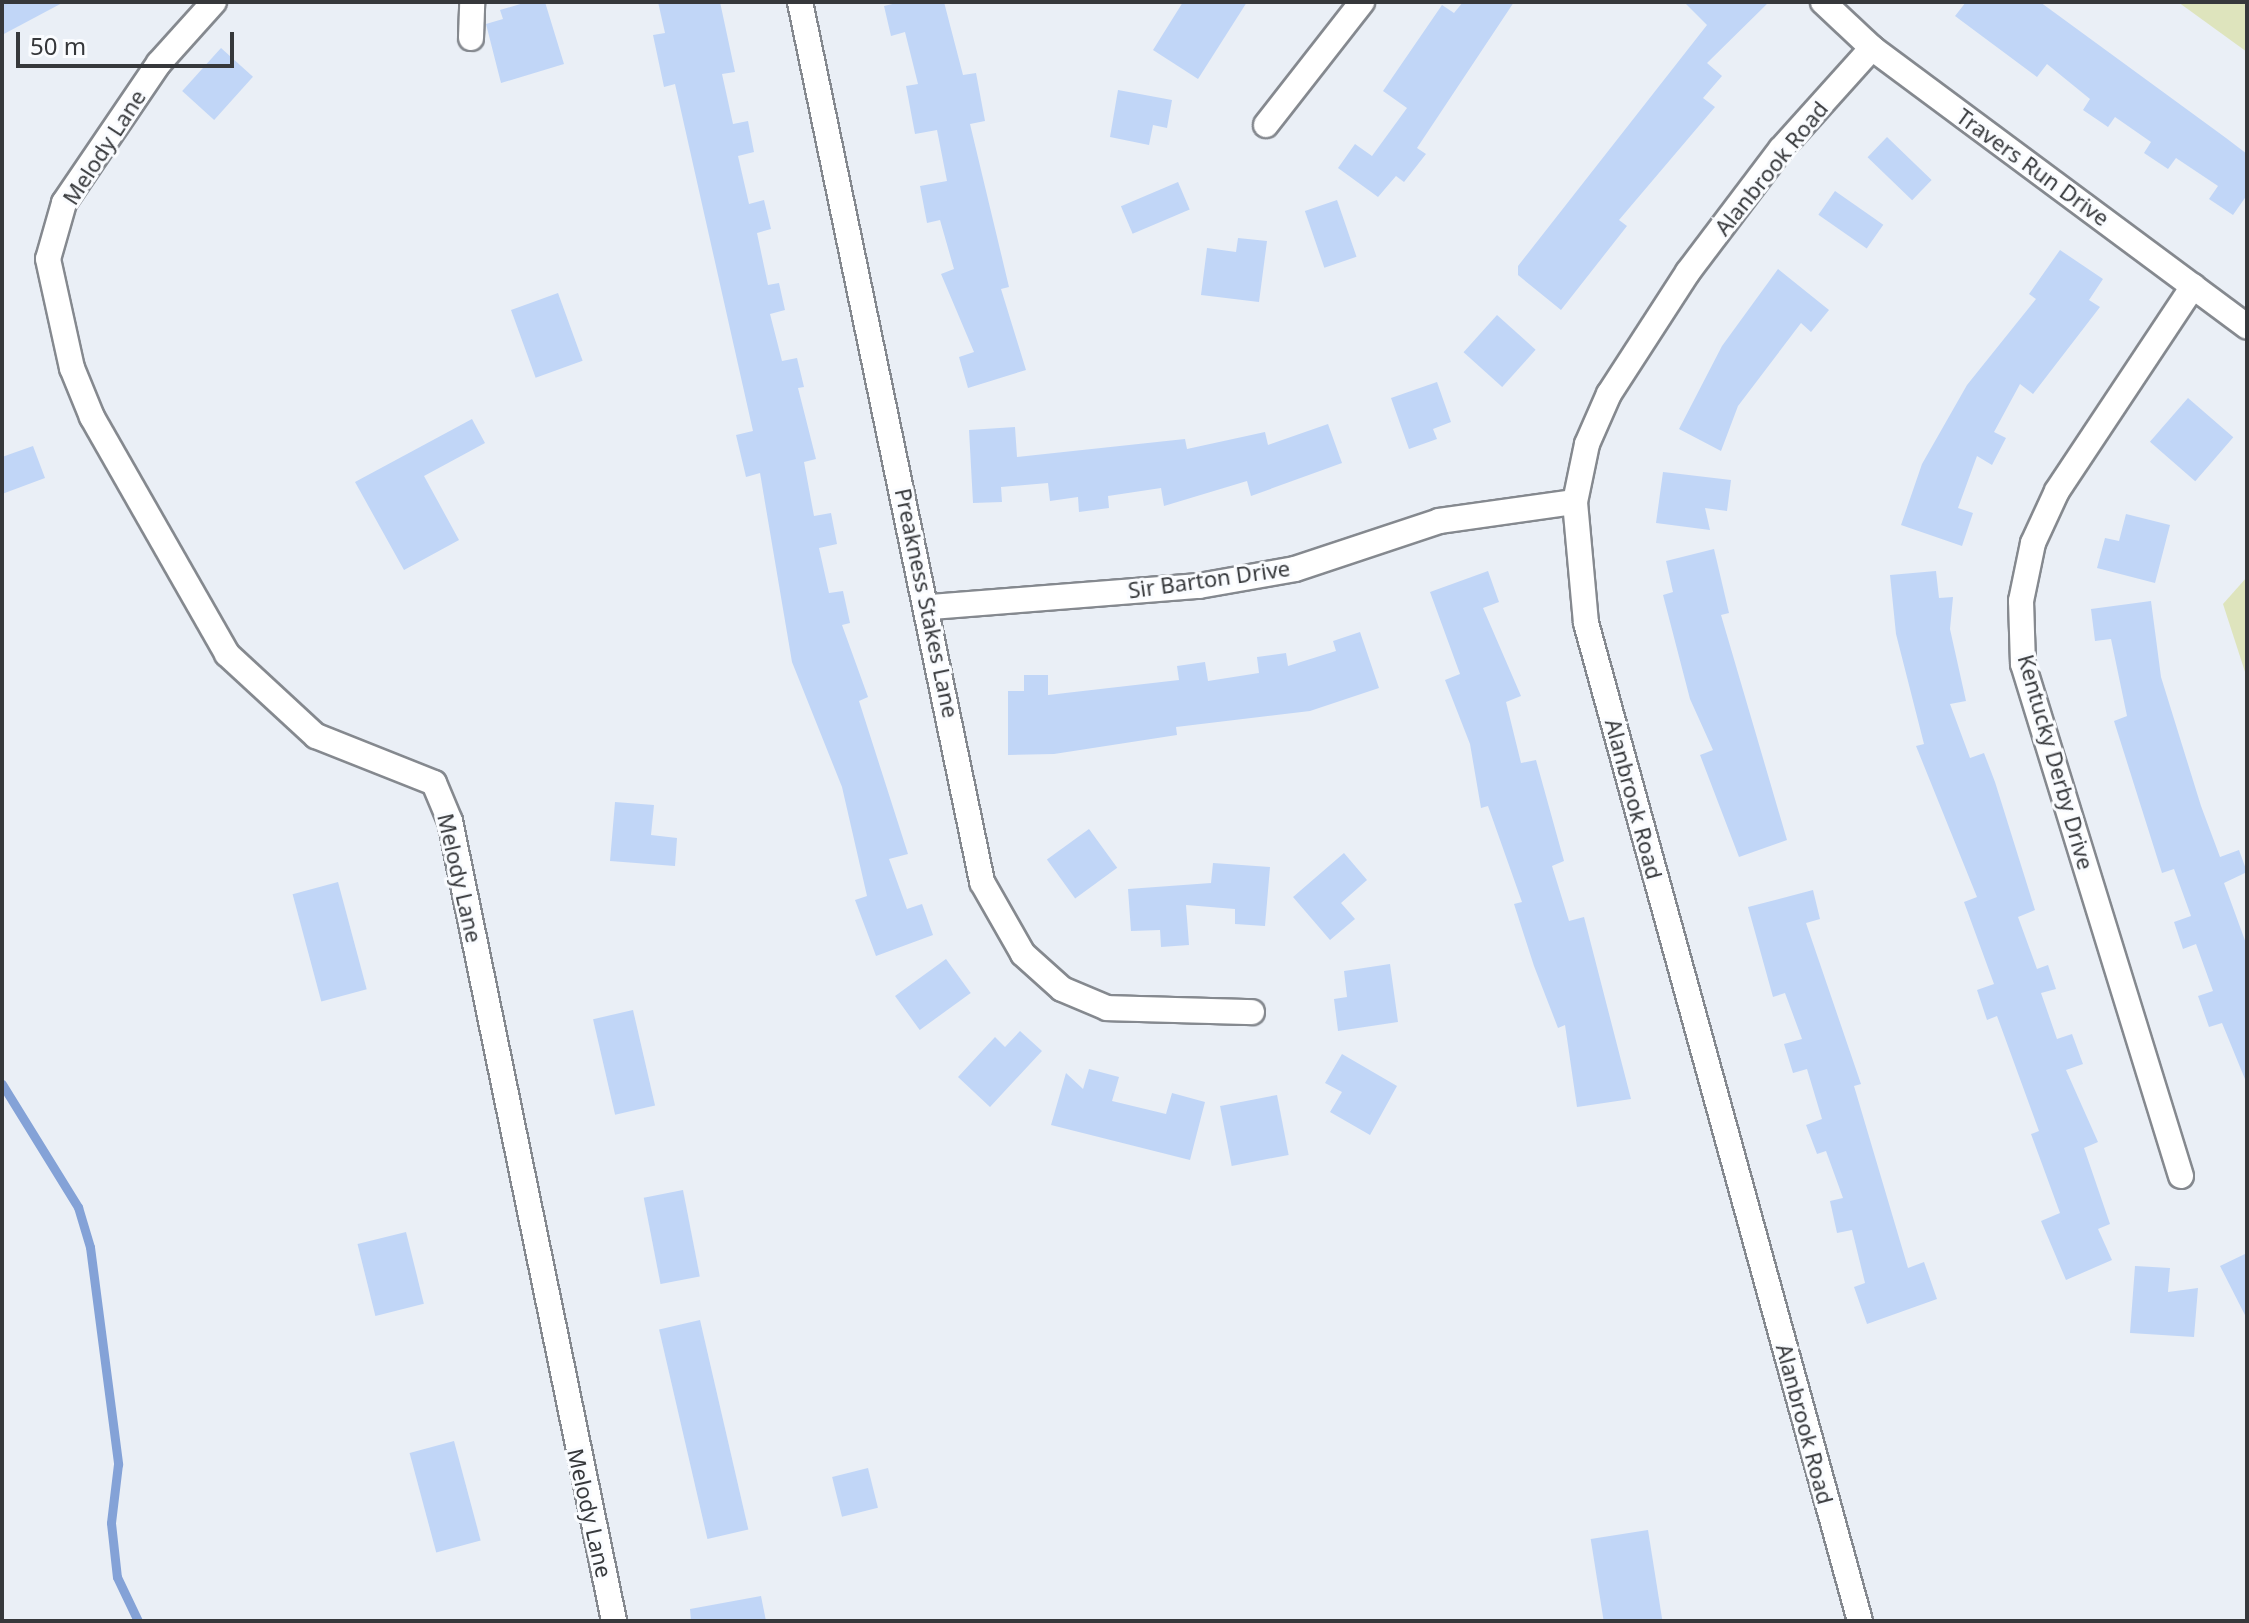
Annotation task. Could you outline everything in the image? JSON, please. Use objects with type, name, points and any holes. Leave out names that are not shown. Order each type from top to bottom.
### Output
[{"type":"street","name":"Melody Lane","points":[[214,2],[159,63],[64,203],[48,259],[72,368],[92,417],[227,654],[316,736],[434,783],[450,821],[614,1621]]},
{"type":"street","points":[[471,38],[472,2]]},
{"type":"street","name":"Preakness Stakes Lane","points":[[800,2],[931,607],[982,882],[1023,954],[1062,989],[1107,1008],[1252,1012]]},
{"type":"street","points":[[1266,125],[1362,2]]},
{"type":"street","name":"Travers Run Drive","points":[[1823,2],[1872,48],[2247,326]]},
{"type":"street","name":"Alanbrook Road","points":[[1860,1621],[1586,623],[1575,502],[1587,444],[1609,394],[1688,272],[1781,149],[1872,48]]},
{"type":"street","name":"Kentucky Derby Drive","points":[[2181,1176],[2023,664],[2021,601],[2033,543],[2057,491],[2193,286]]},
{"type":"street","name":"Sir Barton Drive","points":[[931,607],[1199,586],[1295,569],[1439,521],[1575,502]]},
{"type":"green space","points":[[2178,2],[2247,2],[2247,52]]},
{"type":"green space","points":[[2247,577],[2247,678],[2223,604]]},
{"type":"building","points":[[2,2],[64,2],[2,35]]},
{"type":"building","points":[[527,2],[545,2],[564,64],[501,83],[486,24],[503,19],[500,10]]},
{"type":"building","points":[[658,2],[720,2],[735,72],[722,74],[733,124],[748,121],[754,152],[738,156],[749,204],[764,200],[771,229],[757,233],[768,285],[779,283],[785,310],[770,314],[782,361],[797,358],[804,387],[798,388],[816,459],[804,462],[814,516],[831,513],[837,544],[819,548],[829,593],[843,591],[850,623],[842,625],[868,697],[859,701],[908,854],[889,859],[907,909],[922,904],[933,935],[876,956],[855,900],[867,896],[842,787],[792,662],[760,473],[746,477],[736,435],[753,431],[675,84],[664,87],[653,35],[665,33]]},
{"type":"building","points":[[901,2],[944,2],[963,75],[976,73],[985,121],[970,124],[1009,287],[1001,289],[1026,370],[968,388],[959,357],[974,352],[941,274],[954,269],[940,220],[927,223],[920,186],[947,181],[937,130],[915,134],[906,86],[918,84],[905,32],[891,36],[884,6]]},
{"type":"building","points":[[1183,2],[1247,2],[1198,79],[1153,50]]},
{"type":"building","points":[[1463,2],[1514,2],[1417,148],[1426,154],[1404,182],[1396,176],[1378,197],[1338,168],[1355,144],[1372,156],[1407,108],[1383,91],[1442,5],[1454,13]]},
{"type":"building","points":[[1684,2],[1769,2],[1707,63],[1722,76],[1703,98],[1715,107],[1619,220],[1627,226],[1561,310],[1518,275],[1518,266],[1707,25]]},
{"type":"building","points":[[1966,2],[2040,2],[2247,154],[2247,195],[2233,215],[2209,199],[2218,186],[2176,158],[2168,169],[2144,153],[2151,142],[2115,117],[2108,127],[2083,110],[2090,99],[2047,64],[2037,77],[1955,16]]},
{"type":"building","points":[[221,48],[253,77],[214,120],[182,91]]},
{"type":"building","points":[[1118,90],[1172,100],[1167,128],[1153,125],[1149,145],[1110,137]]},
{"type":"building","points":[[1887,137],[1932,180],[1912,200],[1868,157]]},
{"type":"building","points":[[1178,182],[1190,210],[1133,234],[1121,206]]},
{"type":"building","points":[[1835,191],[1883,225],[1867,249],[1818,215]]},
{"type":"building","points":[[1337,200],[1357,257],[1324,268],[1305,211]]},
{"type":"building","points":[[1238,238],[1267,241],[1259,302],[1201,295],[1207,248],[1236,252]]},
{"type":"building","points":[[2060,250],[2103,279],[2089,300],[2100,307],[2033,394],[2020,384],[1994,432],[2006,438],[1992,465],[1977,456],[1958,508],[1973,513],[1962,546],[1901,525],[1922,464],[1967,385],[2036,299],[2029,294]]},
{"type":"building","points":[[1778,269],[1829,310],[1811,332],[1801,323],[1738,406],[1721,451],[1679,429],[1722,346]]},
{"type":"building","points":[[558,293],[583,361],[536,378],[511,310]]},
{"type":"building","points":[[1497,315],[1536,350],[1502,387],[1464,352]]},
{"type":"building","points":[[1437,382],[1451,422],[1433,429],[1437,439],[1409,449],[1391,398]]},
{"type":"building","points":[[2188,398],[2233,437],[2195,481],[2150,442]]},
{"type":"building","points":[[472,419],[485,443],[424,476],[459,540],[404,570],[355,482]]},
{"type":"building","points":[[1328,424],[1342,463],[1251,496],[1247,481],[1164,506],[1161,488],[1108,496],[1109,508],[1079,512],[1078,497],[1050,501],[1048,483],[1001,487],[1002,502],[973,503],[969,430],[1015,427],[1017,457],[1185,439],[1187,449],[1265,432],[1268,445]]},
{"type":"building","points":[[33,446],[45,478],[2,494],[2,457]]},
{"type":"building","points":[[1663,472],[1731,480],[1727,511],[1705,508],[1710,530],[1656,523]]},
{"type":"building","points":[[2126,514],[2170,525],[2155,583],[2097,568],[2105,538],[2119,541]]},
{"type":"building","points":[[1714,549],[1729,613],[1721,615],[1787,840],[1739,857],[1700,755],[1713,750],[1690,699],[1663,595],[1673,592],[1666,561]]},
{"type":"building","points":[[1488,571],[1499,602],[1483,608],[1521,696],[1506,702],[1521,763],[1536,760],[1564,861],[1552,866],[1569,921],[1584,917],[1631,1099],[1577,1107],[1565,1025],[1558,1028],[1534,966],[1514,904],[1522,902],[1488,806],[1481,808],[1470,744],[1445,680],[1460,674],[1430,592]]},
{"type":"building","points":[[1936,571],[1939,598],[1953,597],[1950,629],[1966,701],[1950,704],[1970,758],[1984,753],[1995,782],[2035,910],[2018,917],[2037,969],[2048,965],[2056,989],[2041,993],[2057,1039],[2072,1034],[2083,1064],[2066,1070],[2098,1142],[2084,1148],[2110,1224],[2098,1229],[2112,1260],[2066,1280],[2041,1221],[2060,1213],[2031,1134],[2039,1131],[1997,1016],[1987,1020],[1977,990],[1994,984],[1964,902],[1977,897],[1916,746],[1924,744],[1896,634],[1890,575]]},
{"type":"building","points":[[2151,601],[2161,677],[2201,806],[2220,857],[2239,850],[2247,872],[2224,883],[2247,946],[2247,1084],[2222,1023],[2209,1027],[2198,996],[2213,991],[2196,944],[2183,949],[2174,922],[2191,916],[2174,869],[2162,873],[2114,721],[2127,716],[2111,639],[2095,641],[2091,609]]},
{"type":"building","points":[[1360,632],[1379,688],[1310,711],[1176,727],[1177,735],[1054,754],[1008,755],[1008,691],[1024,691],[1024,675],[1048,675],[1048,695],[1179,680],[1177,666],[1205,662],[1208,681],[1259,673],[1257,657],[1286,653],[1288,666],[1336,651],[1333,641]]},
{"type":"building","points":[[615,802],[654,805],[651,835],[677,838],[675,866],[610,861]]},
{"type":"building","points":[[1089,829],[1117,868],[1075,898],[1047,860]]},
{"type":"building","points":[[1344,853],[1367,880],[1341,903],[1355,919],[1330,940],[1293,897]]},
{"type":"building","points":[[1213,863],[1270,867],[1265,926],[1235,924],[1235,909],[1186,905],[1189,945],[1161,947],[1160,930],[1131,931],[1128,889],[1211,883]]},
{"type":"building","points":[[338,882],[367,989],[321,1001],[293,894]]},
{"type":"building","points":[[1813,890],[1820,919],[1806,923],[1861,1084],[1854,1086],[1908,1268],[1924,1262],[1937,1299],[1867,1324],[1854,1287],[1865,1283],[1852,1230],[1837,1233],[1830,1201],[1843,1198],[1826,1151],[1817,1154],[1806,1125],[1822,1119],[1807,1069],[1793,1073],[1784,1044],[1802,1039],[1785,993],[1773,997],[1748,907]]},
{"type":"building","points":[[946,959],[971,993],[920,1030],[895,996]]},
{"type":"building","points":[[1390,964],[1398,1022],[1338,1031],[1334,999],[1347,997],[1344,971]]},
{"type":"building","points":[[633,1010],[655,1105],[615,1115],[593,1019]]},
{"type":"building","points":[[1020,1031],[1042,1051],[990,1107],[958,1077],[995,1037],[1005,1047]]},
{"type":"building","points":[[1342,1054],[1397,1086],[1370,1135],[1330,1112],[1342,1092],[1325,1083]]},
{"type":"building","points":[[1089,1069],[1119,1077],[1112,1101],[1166,1114],[1172,1093],[1205,1102],[1190,1160],[1051,1125],[1066,1073],[1083,1089]]},
{"type":"building","points":[[1277,1095],[1289,1155],[1232,1166],[1220,1106]]},
{"type":"building","points":[[683,1190],[700,1276],[661,1284],[644,1198]]},
{"type":"building","points":[[406,1232],[424,1304],[375,1316],[357,1244]]},
{"type":"building","points":[[2247,1253],[2247,1319],[2220,1266]]},
{"type":"building","points":[[2135,1266],[2170,1268],[2168,1292],[2198,1288],[2194,1337],[2130,1333]]},
{"type":"building","points":[[700,1320],[748,1529],[707,1539],[659,1329]]},
{"type":"building","points":[[454,1441],[481,1540],[436,1552],[410,1453]]},
{"type":"building","points":[[868,1468],[878,1508],[842,1517],[832,1477]]},
{"type":"building","points":[[1648,1530],[1662,1621],[1604,1621],[1591,1539]]},
{"type":"building","points":[[761,1596],[766,1621],[691,1621],[690,1609]]},
{"type":"waterway","points":[[2,1084],[78,1207],[90,1247],[118,1464],[111,1523],[117,1577],[138,1621]]}]
